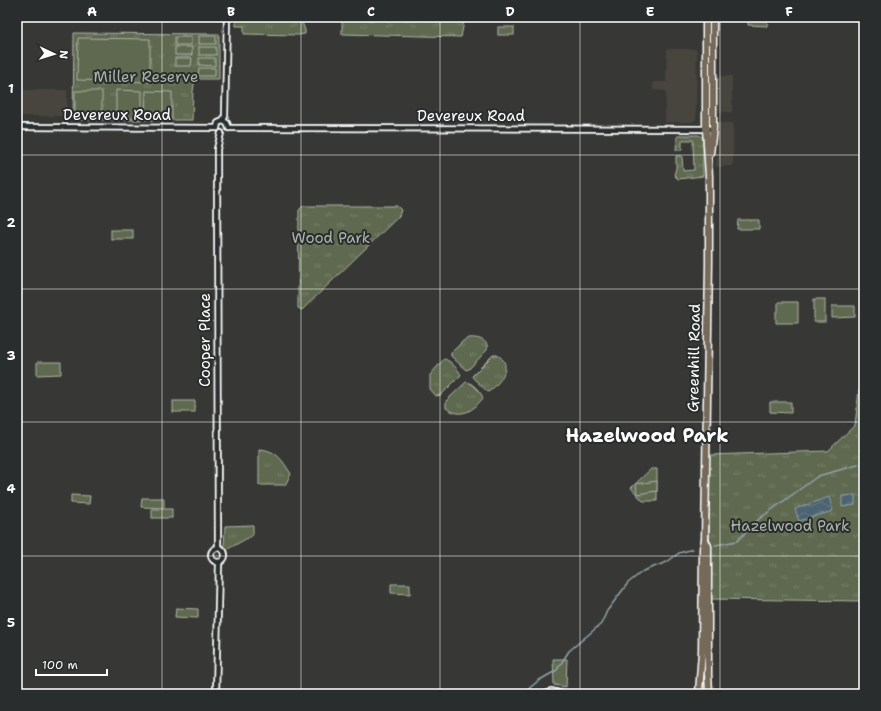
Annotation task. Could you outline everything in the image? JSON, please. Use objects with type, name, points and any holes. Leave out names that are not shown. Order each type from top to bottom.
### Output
[{"type":"main road","name":"Greenhill Road","points":[[698,693],[702,652],[703,548],[705,540],[709,262],[706,129],[706,17]]},
{"type":"main road","name":"Greenhill Road","points":[[708,176],[713,129],[713,17]]},
{"type":"main road","name":"Greenhill Road","points":[[705,540],[708,546],[708,674],[710,693]]},
{"type":"main road","points":[[698,693],[706,691],[710,693]]},
{"type":"street","points":[[223,121],[227,123],[229,128],[226,132],[221,133],[217,130],[217,128],[218,123],[223,121],[226,116],[227,17]]},
{"type":"street","name":"Devereux Road","points":[[17,127],[217,128]]},
{"type":"street","name":"Devereux Road","points":[[229,128],[713,129]]},
{"type":"street","name":"Cooper Place","points":[[218,548],[217,149],[221,133]]},
{"type":"street","points":[[218,548],[222,549],[225,554],[224,559],[219,563],[213,561],[210,556],[212,550],[218,548]]},
{"type":"street","points":[[216,694],[219,563]]},
{"type":"street","points":[[547,694],[551,691],[563,694]]},
{"type":"shaded area","points":[[667,49],[697,50],[696,119],[693,122],[665,122],[666,91],[653,90],[653,82],[666,82]]},
{"type":"shaded area","points":[[720,76],[732,76],[732,112],[718,112],[718,78]]},
{"type":"shaded area","points":[[17,90],[67,90],[67,116],[17,116]]},
{"type":"shaded area","points":[[718,123],[733,123],[733,166],[716,167]]},
{"type":"green space","points":[[236,17],[300,17],[305,34],[244,34],[244,26],[236,26]]},
{"type":"green space","points":[[342,17],[465,17],[461,37],[342,34]]},
{"type":"green space","points":[[369,17],[451,17],[451,20],[369,20]]},
{"type":"green space","points":[[748,17],[768,17],[767,26],[748,25]]},
{"type":"green space","points":[[498,27],[514,27],[514,35],[498,35]]},
{"type":"green space","name":"Miller Reserve","points":[[74,33],[219,34],[219,79],[195,79],[192,120],[73,120]]},
{"type":"green space","points":[[199,36],[216,36],[216,44],[199,44]]},
{"type":"green space","points":[[175,37],[191,37],[191,45],[175,45]]},
{"type":"green space","points":[[78,38],[150,39],[150,82],[77,80]]},
{"type":"green space","points":[[175,47],[192,47],[192,55],[175,55]]},
{"type":"green space","points":[[199,47],[216,47],[216,55],[199,55]]},
{"type":"green space","points":[[175,58],[192,58],[191,66],[175,66]]},
{"type":"green space","points":[[199,58],[215,58],[215,66],[199,65]]},
{"type":"green space","points":[[199,68],[215,68],[215,76],[198,76]]},
{"type":"green space","points":[[116,90],[142,91],[142,118],[116,118]]},
{"type":"green space","points":[[75,91],[102,91],[102,118],[75,118]]},
{"type":"green space","points":[[146,91],[172,92],[172,119],[145,119]]},
{"type":"green space","points":[[680,135],[699,135],[703,138],[703,176],[678,179],[674,175],[676,168],[676,156],[682,156],[683,171],[694,170],[693,140],[682,140],[682,150],[676,150],[677,137]]},
{"type":"green space","name":"Wood Park","points":[[303,206],[397,206],[401,210],[399,216],[302,310],[298,308],[299,210]]},
{"type":"green space","points":[[738,220],[759,220],[759,229],[737,229]]},
{"type":"green space","points":[[111,230],[133,230],[133,239],[111,239]]},
{"type":"green space","points":[[814,299],[825,299],[825,322],[814,322]]},
{"type":"green space","points":[[778,302],[798,302],[798,323],[776,323]]},
{"type":"green space","points":[[832,306],[855,306],[855,317],[832,318]]},
{"type":"green space","points":[[17,333],[19,350],[17,390]]},
{"type":"green space","points":[[469,338],[476,338],[485,342],[487,344],[487,350],[469,369],[466,370],[451,356],[451,353],[463,341]]},
{"type":"green space","points":[[493,355],[497,355],[502,359],[505,364],[505,369],[497,385],[488,392],[472,376]]},
{"type":"green space","points":[[444,359],[449,361],[461,375],[441,395],[436,396],[430,389],[430,375]]},
{"type":"green space","points":[[37,362],[61,362],[61,374],[37,375]]},
{"type":"green space","points":[[466,382],[476,388],[483,398],[475,407],[466,412],[457,413],[446,408],[446,401]]},
{"type":"green space","name":"Hazelwood Park","points":[[864,384],[864,601],[710,599],[709,455],[828,451],[855,425],[859,390]]},
{"type":"green space","points":[[173,401],[195,401],[195,412],[173,412]]},
{"type":"green space","points":[[770,402],[791,402],[791,413],[770,412]]},
{"type":"green space","points":[[259,449],[270,451],[285,464],[291,474],[285,485],[259,485]]},
{"type":"green space","points":[[651,469],[657,469],[657,501],[643,501],[631,488]]},
{"type":"green space","points":[[657,481],[657,491],[637,494],[636,484]]},
{"type":"green space","points":[[71,495],[90,496],[89,504],[71,503]]},
{"type":"green space","points":[[142,498],[164,498],[164,508],[141,507]]},
{"type":"green space","points":[[152,509],[172,509],[172,518],[152,518]]},
{"type":"green space","points":[[253,525],[253,535],[228,549],[224,549],[225,526]]},
{"type":"green space","points":[[391,584],[410,584],[410,594],[391,593]]},
{"type":"green space","points":[[176,608],[198,609],[198,618],[175,617]]},
{"type":"green space","points":[[553,659],[567,659],[566,687],[554,685]]},
{"type":"water","points":[[855,495],[855,505],[842,507],[842,496]]},
{"type":"water","points":[[829,497],[833,511],[799,521],[795,509]]},
{"type":"waterway","points":[[715,545],[737,541],[759,519],[818,476],[861,464],[864,459]]},
{"type":"waterway","points":[[526,691],[538,681],[557,670],[569,651],[601,624],[607,611],[628,583],[643,571],[667,562],[679,553],[693,549]]},
{"type":"district","name":"Hazelwood Park","points":[[647,435]]}]
